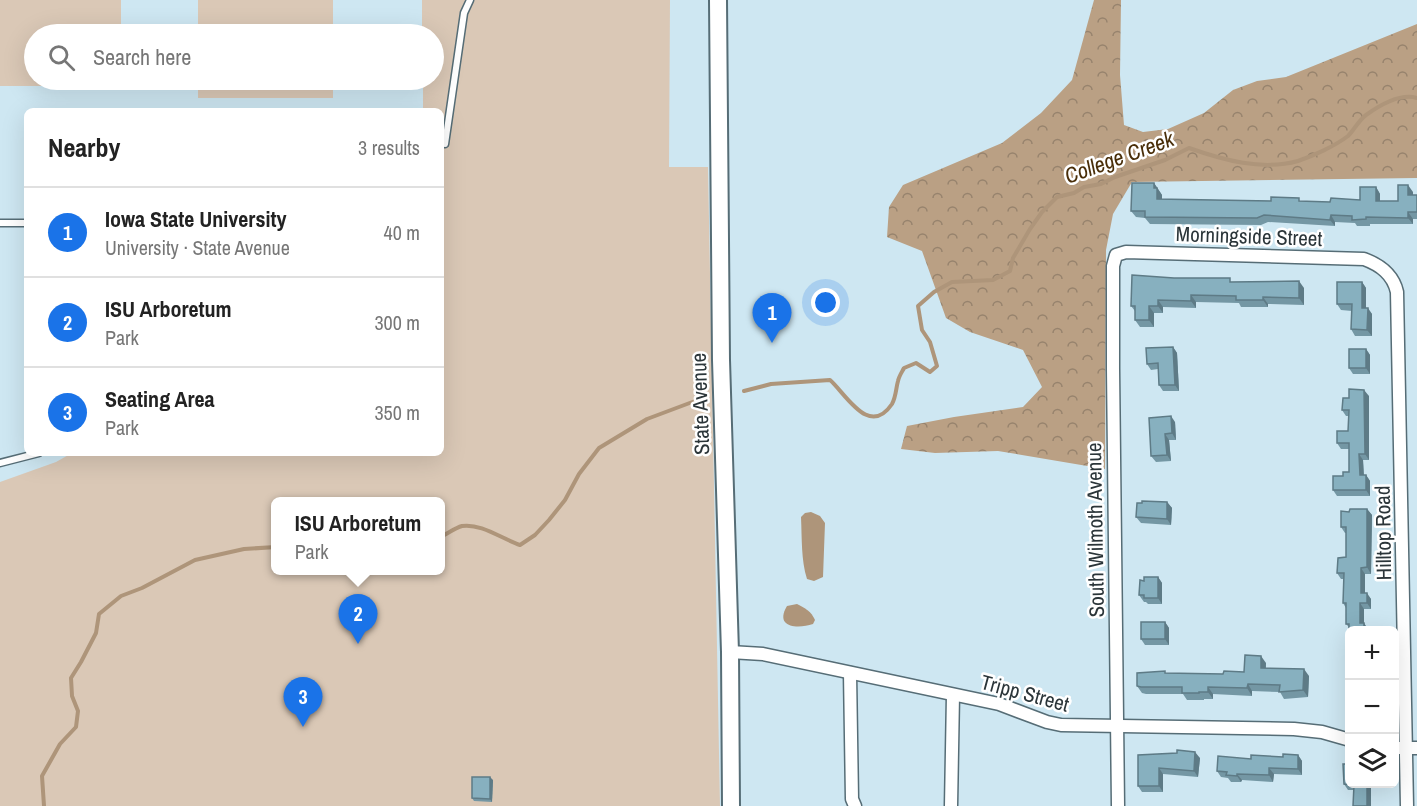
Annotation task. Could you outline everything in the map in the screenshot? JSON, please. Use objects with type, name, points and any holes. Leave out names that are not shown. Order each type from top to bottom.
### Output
[{"type":"street","name":"State Avenue","points":[[718,0],[721,348],[731,806]]},
{"type":"street","name":"Morningside Street","points":[[1116,255],[1126,252],[1364,259],[1380,265]]},
{"type":"street","name":"South Wilmoth Avenue","points":[[1116,255],[1113,266],[1113,369],[1118,806]]},
{"type":"street","name":"Hilltop Road","points":[[1380,265],[1395,284],[1397,292],[1407,806]]},
{"type":"street","name":"Tripp Street","points":[[729,652],[763,654],[999,704],[1061,725],[1294,729],[1322,732],[1345,739]]},
{"type":"street","points":[[850,673],[852,800],[855,806]]},
{"type":"street","points":[[951,806],[953,695]]},
{"type":"lane","points":[[445,144],[445,116],[464,14],[470,0]]},
{"type":"lane","points":[[0,223],[24,223]]},
{"type":"lane","points":[[0,463],[27,456]]},
{"type":"green space","points":[[1094,0],[1121,0],[1120,75],[1124,125],[1143,132],[1168,129],[1204,113],[1233,90],[1257,81],[1286,77],[1417,24],[1417,178],[1132,182],[1113,214],[1106,250],[1105,469],[998,451],[935,453],[901,449],[907,426],[1023,407],[1042,387],[1023,350],[970,332],[946,318],[922,251],[887,237],[889,207],[903,185],[1002,143],[1041,113],[1072,80]]},
{"type":"shaded area","points":[[0,0],[121,0],[121,24],[24,24],[24,86],[0,86]]},
{"type":"shaded area","points":[[198,0],[333,0],[333,24],[198,24]]},
{"type":"shaded area","points":[[422,0],[670,0],[669,167],[708,167],[720,806],[0,806],[0,482],[67,456],[444,456],[444,108],[423,108],[423,90],[444,90],[444,24],[422,24]]},
{"type":"shaded area","points":[[198,90],[333,90],[333,98],[198,98]]},
{"type":"shaded area","points":[[811,512],[820,516],[825,523],[823,577],[814,581],[807,579],[802,541],[801,517]]},
{"type":"shaded area","points":[[797,604],[812,614],[815,620],[813,624],[795,626],[786,623],[783,619],[787,606]]},
{"type":"building","points":[[1132,183],[1154,183],[1154,188],[1157,188],[1157,199],[1271,201],[1271,197],[1330,202],[1331,198],[1360,200],[1360,187],[1376,187],[1376,201],[1398,201],[1398,185],[1408,185],[1408,195],[1417,195],[1417,212],[1408,212],[1408,218],[1366,217],[1366,219],[1352,220],[1352,216],[1331,215],[1330,220],[1264,215],[1257,218],[1145,217],[1145,211],[1131,211]]},
{"type":"building","points":[[1132,275],[1230,278],[1230,282],[1299,281],[1299,298],[1263,297],[1263,300],[1236,300],[1236,296],[1191,295],[1191,301],[1158,300],[1158,306],[1149,306],[1149,320],[1135,320],[1135,306],[1131,306]]},
{"type":"building","points":[[1337,282],[1362,282],[1362,308],[1368,308],[1367,330],[1351,329],[1352,304],[1337,304]]},
{"type":"building","points":[[1173,347],[1175,385],[1159,385],[1158,363],[1147,364],[1146,348]]},
{"type":"building","points":[[1349,349],[1366,349],[1366,368],[1349,368]]},
{"type":"building","points":[[1349,389],[1364,390],[1365,454],[1359,454],[1360,475],[1366,475],[1366,490],[1333,490],[1333,476],[1343,476],[1343,472],[1349,472],[1349,443],[1337,443],[1337,431],[1348,431],[1349,410],[1342,410],[1343,398],[1349,398]]},
{"type":"building","points":[[1171,416],[1172,433],[1165,434],[1167,455],[1151,456],[1149,418]]},
{"type":"building","points":[[1142,501],[1167,502],[1167,519],[1136,517],[1137,503],[1142,503]]},
{"type":"building","points":[[1350,509],[1367,509],[1367,567],[1361,568],[1361,593],[1367,593],[1367,603],[1360,603],[1360,623],[1364,623],[1364,626],[1346,624],[1346,603],[1343,603],[1344,573],[1337,573],[1338,558],[1346,557],[1346,527],[1341,527],[1341,511],[1349,512]]},
{"type":"building","points":[[1144,577],[1158,577],[1158,598],[1144,598],[1144,595],[1139,595],[1140,580],[1144,581]]},
{"type":"building","points":[[1141,622],[1165,622],[1165,639],[1141,639]]},
{"type":"building","points":[[1245,655],[1261,656],[1261,668],[1304,669],[1303,690],[1279,692],[1280,685],[1248,684],[1247,688],[1208,687],[1208,692],[1182,693],[1182,687],[1137,686],[1137,673],[1165,671],[1165,673],[1223,674],[1224,671],[1244,672]]},
{"type":"building","points":[[1177,750],[1195,752],[1194,771],[1159,768],[1159,786],[1138,786],[1138,755],[1177,753]]},
{"type":"building","points":[[1283,754],[1298,755],[1298,769],[1269,768],[1269,775],[1237,774],[1237,776],[1217,771],[1218,756],[1251,759],[1251,755],[1283,757]]},
{"type":"building","points":[[1343,764],[1345,764],[1345,784]]},
{"type":"building","points":[[472,777],[490,777],[490,799],[472,798]]},
{"type":"building","points":[[1354,788],[1367,788],[1367,806],[1353,806]]},
{"type":"waterway","name":"College Creek","points":[[744,391],[771,384],[830,380],[858,410],[875,417],[892,404],[898,379],[904,368],[916,363],[930,372],[937,366],[930,342],[922,330],[918,306],[934,292],[952,282],[993,280],[1010,271],[1013,258],[1030,229],[1057,197],[1074,193],[1084,187],[1101,184],[1165,160],[1189,148],[1243,163],[1271,165],[1298,161],[1343,140],[1363,117],[1384,104],[1404,97],[1417,98]]},
{"type":"waterway","name":"College Creek","points":[[445,534],[462,526],[477,527],[520,545],[535,535],[549,520],[599,448],[647,419],[703,398]]},
{"type":"waterway","name":"College Creek","points":[[44,806],[42,776],[60,744],[76,727],[78,711],[72,696],[71,678],[96,633],[99,614],[121,596],[142,588],[195,560],[244,549],[271,547]]},
{"type":"place","name":"Iowa State University","points":[[772,343]]},
{"type":"place","name":"ISU Arboretum","points":[[358,644]]},
{"type":"place","name":"Seating Area","points":[[303,727]]}]
